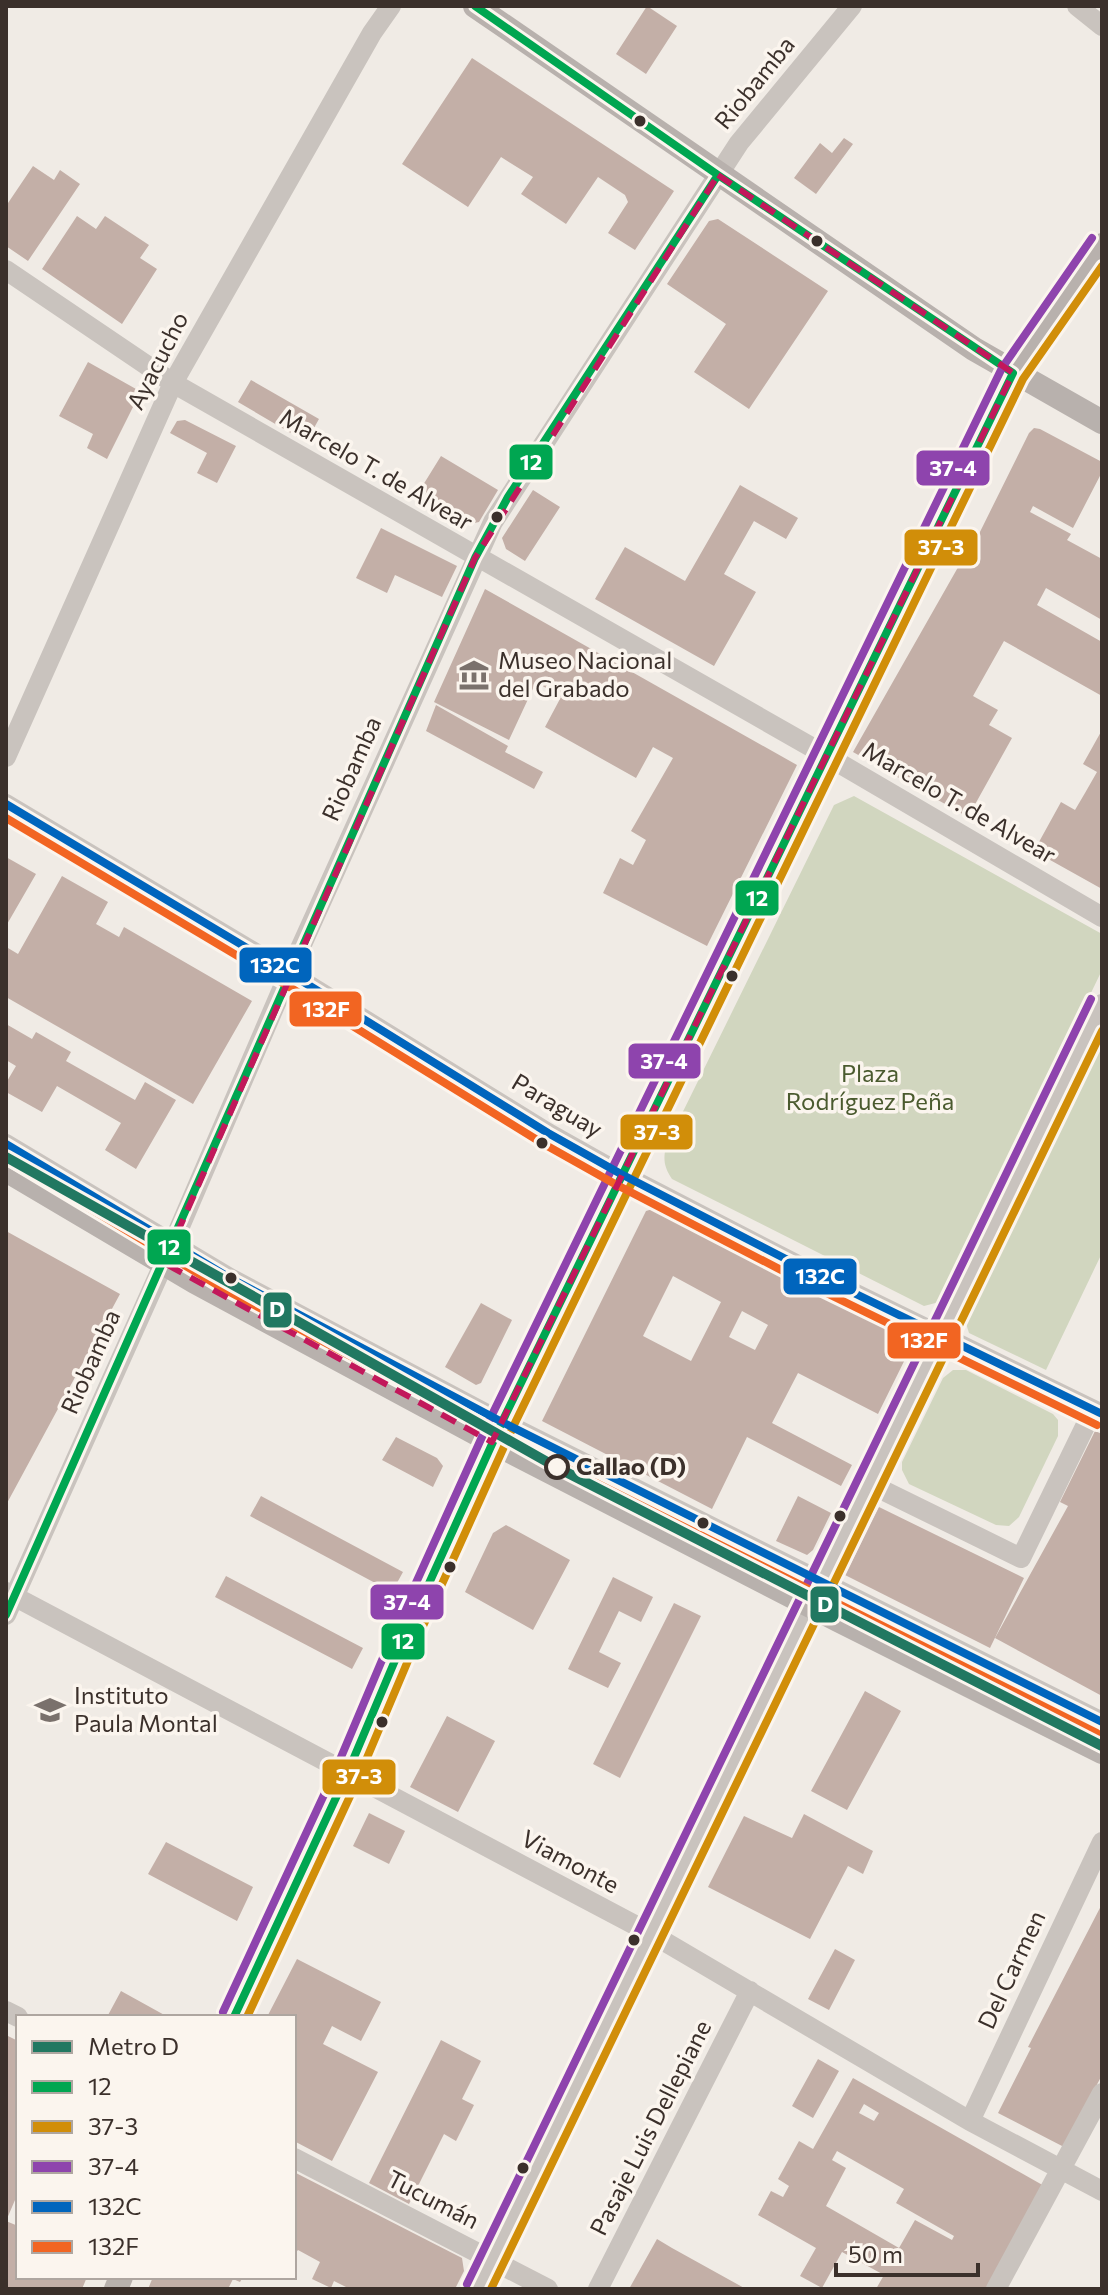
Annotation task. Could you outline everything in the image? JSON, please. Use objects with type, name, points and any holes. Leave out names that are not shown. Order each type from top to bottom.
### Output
[{"type":"main road","points":[[475,6],[718,175],[1013,373],[1102,422]]},
{"type":"main road","points":[[235,2015],[347,1774],[497,1432],[1013,373],[1102,245]]},
{"type":"main road","points":[[6,1170],[497,1432],[808,1605],[1102,1752]]},
{"type":"street","name":"Ayacucho","points":[[6,757],[173,383],[372,33],[391,6]]},
{"type":"street","name":"Riobamba","points":[[9,1601],[168,1254],[289,973],[475,558],[508,497],[739,143],[852,6]]},
{"type":"street","points":[[1077,6],[1102,26]]},
{"type":"street","name":"Marcelo T. de Alvear","points":[[6,270],[173,383],[827,756],[1102,917]]},
{"type":"street","name":"Paraguay","points":[[6,804],[548,1133],[621,1174],[817,1275],[1097,1412]]},
{"type":"street","points":[[478,2289],[1102,1004]]},
{"type":"street","points":[[6,1144],[168,1254]]},
{"type":"street","points":[[868,1483],[1021,1558],[1097,1412]]},
{"type":"street","points":[[497,1432],[819,1582],[1102,1722]]},
{"type":"street","name":"Viamonte","points":[[9,1601],[650,1933],[970,2121],[1102,2191]]},
{"type":"street","name":"Del Carmen","points":[[970,2121],[1102,1842]]},
{"type":"street","name":"Pasaje Luis Dellepiane","points":[[598,2289],[750,1991]]},
{"type":"street","points":[[996,2289],[1102,2093]]},
{"type":"street","name":"Tucumán","points":[[296,2159],[548,2289]]},
{"type":"highlighted area","points":[[718,175],[1013,373],[492,1442],[164,1263],[475,558]]},
{"type":"green space","name":"Plaza Rodríguez Peña","points":[[854,796],[1102,934],[1102,970],[943,1301],[924,1306],[672,1179],[665,1163],[666,1146],[834,805]]},
{"type":"green space","points":[[1102,1032],[1102,1253],[1046,1370],[969,1333],[964,1317]]},
{"type":"green space","points":[[953,1370],[966,1370],[1053,1414],[1058,1420],[1058,1436],[1019,1517],[1009,1526],[996,1525],[909,1484],[902,1470],[902,1462],[943,1378]]},
{"type":"building","points":[[647,6],[677,26],[646,74],[616,54]]},
{"type":"building","points":[[472,58],[674,191],[635,250],[608,233],[628,202],[625,195],[598,177],[566,224],[521,194],[533,177],[501,157],[468,207],[402,164]]},
{"type":"building","points":[[844,138],[853,144],[816,194],[794,178],[820,143],[832,153]]},
{"type":"building","points":[[33,166],[54,180],[60,170],[80,184],[28,261],[6,246],[6,206]]},
{"type":"building","points":[[77,216],[96,229],[105,216],[149,245],[140,258],[157,269],[122,324],[42,269]]},
{"type":"building","points":[[718,219],[828,291],[749,409],[694,372],[726,324],[667,284],[709,221]]},
{"type":"building","points":[[88,362],[136,389],[138,397],[107,459],[87,448],[93,434],[59,416]]},
{"type":"building","points":[[251,380],[319,419],[306,442],[238,402]]},
{"type":"building","points":[[185,420],[236,446],[217,483],[197,473],[207,453],[170,433],[177,421]]},
{"type":"building","points":[[1034,428],[1102,462],[1102,472],[1073,528],[1033,506],[1030,512],[1071,534],[1067,540],[1102,559],[1102,620],[1046,588],[1037,605],[1102,642],[1102,696],[1004,641],[973,696],[998,710],[989,725],[1012,738],[968,817],[853,752],[973,546]]},
{"type":"building","points":[[441,456],[498,490],[479,522],[460,526],[415,498]]},
{"type":"building","points":[[740,485],[798,518],[786,539],[754,521],[724,574],[756,592],[714,666],[595,599],[625,547],[685,581]]},
{"type":"building","points":[[533,490],[560,507],[525,561],[506,549],[502,538]]},
{"type":"building","points":[[381,528],[457,566],[442,597],[395,575],[387,593],[356,578]]},
{"type":"building","points":[[485,589],[797,765],[707,946],[603,893],[620,858],[633,865],[646,840],[631,831],[673,758],[653,747],[636,778],[545,727],[561,697],[536,682],[509,740],[434,702]]},
{"type":"building","points":[[436,705],[508,746],[505,752],[543,772],[534,789],[426,731]]},
{"type":"building","points":[[1102,730],[1102,889],[1034,851],[1061,802],[1075,810],[1097,772],[1083,764]]},
{"type":"building","points":[[6,857],[36,874],[6,926]]},
{"type":"building","points":[[62,876],[108,902],[96,924],[119,937],[124,927],[252,1001],[193,1104],[6,997],[6,952],[8,948],[18,954]]},
{"type":"building","points":[[6,1024],[32,1039],[36,1032],[71,1052],[66,1061],[135,1100],[145,1082],[176,1100],[136,1169],[105,1150],[121,1123],[57,1086],[42,1112],[6,1092],[6,1083],[16,1066],[6,1060]]},
{"type":"building","points":[[663,1206],[918,1333],[878,1414],[798,1373],[772,1423],[852,1465],[841,1486],[747,1437],[712,1509],[542,1421],[646,1211]],"holes":[[[673,1276],[721,1302],[691,1361],[643,1336]],[[742,1311],[768,1325],[755,1350],[729,1337]]]},
{"type":"building","points":[[6,1231],[120,1294],[6,1505]]},
{"type":"building","points":[[481,1303],[512,1320],[481,1383],[476,1385],[445,1367]]},
{"type":"building","points":[[1095,1431],[1102,1434],[1102,1696],[995,1638],[1068,1506],[1060,1502]]},
{"type":"building","points":[[396,1437],[437,1458],[443,1466],[433,1487],[382,1460]]},
{"type":"building","points":[[261,1496],[403,1572],[392,1592],[250,1516]]},
{"type":"building","points":[[798,1496],[831,1513],[813,1550],[807,1555],[776,1541]]},
{"type":"building","points":[[879,1507],[1024,1578],[990,1648],[845,1575]]},
{"type":"building","points":[[506,1525],[570,1560],[533,1630],[465,1592],[493,1533]]},
{"type":"building","points":[[226,1576],[363,1648],[352,1669],[215,1597]]},
{"type":"building","points":[[613,1577],[653,1597],[641,1622],[619,1611],[599,1652],[621,1663],[608,1688],[568,1669]]},
{"type":"building","points":[[674,1603],[701,1616],[620,1778],[593,1764]]},
{"type":"building","points":[[865,1691],[901,1711],[847,1810],[811,1791]]},
{"type":"building","points":[[447,1716],[495,1741],[458,1812],[410,1787]]},
{"type":"building","points":[[369,1813],[405,1831],[389,1864],[353,1846]]},
{"type":"building","points":[[804,1814],[873,1851],[863,1874],[848,1866],[810,1939],[708,1887],[744,1816],[792,1838]]},
{"type":"building","points":[[166,1842],[253,1887],[237,1921],[148,1874]]},
{"type":"building","points":[[1102,1904],[1102,2075],[1064,2147],[998,2113],[1031,2048],[1028,2047]]},
{"type":"building","points":[[835,1949],[855,1960],[829,2010],[808,1999]]},
{"type":"building","points":[[297,1959],[381,2002],[361,2041],[332,2026],[323,2044],[378,2072],[332,2161],[296,2142],[296,2015],[268,2015]]},
{"type":"building","points":[[121,1991],[164,2015],[108,2015]]},
{"type":"building","points":[[6,2035],[16,2040],[16,2198],[6,2221]]},
{"type":"building","points":[[441,2040],[481,2061],[462,2099],[474,2105],[456,2141],[444,2134],[409,2204],[369,2183]]},
{"type":"building","points":[[818,2059],[839,2071],[813,2118],[792,2106]]},
{"type":"building","points":[[853,2078],[1046,2187],[989,2289],[876,2289],[884,2275],[842,2252],[822,2288],[800,2276],[816,2248],[758,2215],[771,2191],[783,2197],[789,2186],[778,2179],[799,2141],[813,2149]],"holes":[[[864,2104],[879,2113],[874,2121],[859,2113]],[[837,2151],[904,2189],[896,2203],[954,2236],[952,2240],[915,2220],[899,2248],[826,2206],[846,2168],[832,2160]]]},
{"type":"building","points":[[296,2173],[462,2258],[464,2271],[455,2289],[350,2289],[334,2281],[331,2288],[312,2279],[320,2262],[298,2250],[296,2252]]},
{"type":"building","points":[[6,2221],[16,2225],[16,2279],[86,2279],[82,2289],[6,2289]]},
{"type":"building","points":[[657,2239],[672,2248],[746,2289],[629,2289]]},
{"type":"building","points":[[152,2279],[233,2279],[228,2289],[148,2289]]},
{"type":"metro line","name":"D","points":[[6,1157],[558,1468],[1102,1746]]},
{"type":"transit line","name":"12","points":[[235,2015],[347,1774],[502,1422],[1013,373],[718,175],[475,6]]},
{"type":"transit line","name":"12","points":[[6,1615],[475,558],[508,497],[718,175]]},
{"type":"transit line","name":"37-4","points":[[223,2012],[336,1769],[491,1417],[1002,368],[1092,238]]},
{"type":"transit line","name":"37-3","points":[[248,2015],[358,1779],[513,1427],[1023,379],[1102,266]]},
{"type":"transit line","name":"132C","points":[[6,804],[548,1133],[621,1174],[817,1275],[1102,1414]]},
{"type":"transit line","name":"132F","points":[[6,818],[283,983],[542,1143],[615,1184],[812,1286],[1097,1425]]},
{"type":"transit line","name":"37-4","points":[[467,2284],[1091,999]]},
{"type":"transit line","name":"37-3","points":[[491,2289],[1102,1031]]},
{"type":"transit line","name":"132C","points":[[6,1144],[230,1278],[502,1422],[1102,1722]]},
{"type":"transit line","name":"132F","points":[[6,1158],[224,1289],[496,1433],[1097,1733]]},
{"type":"place","name":"Museo Nacional del Grabado","points":[[474,675]]},
{"type":"place","name":"Callao (D)","points":[[557,1467]]},
{"type":"place","name":"Instituto Paula Montal","points":[[50,1710]]}]
